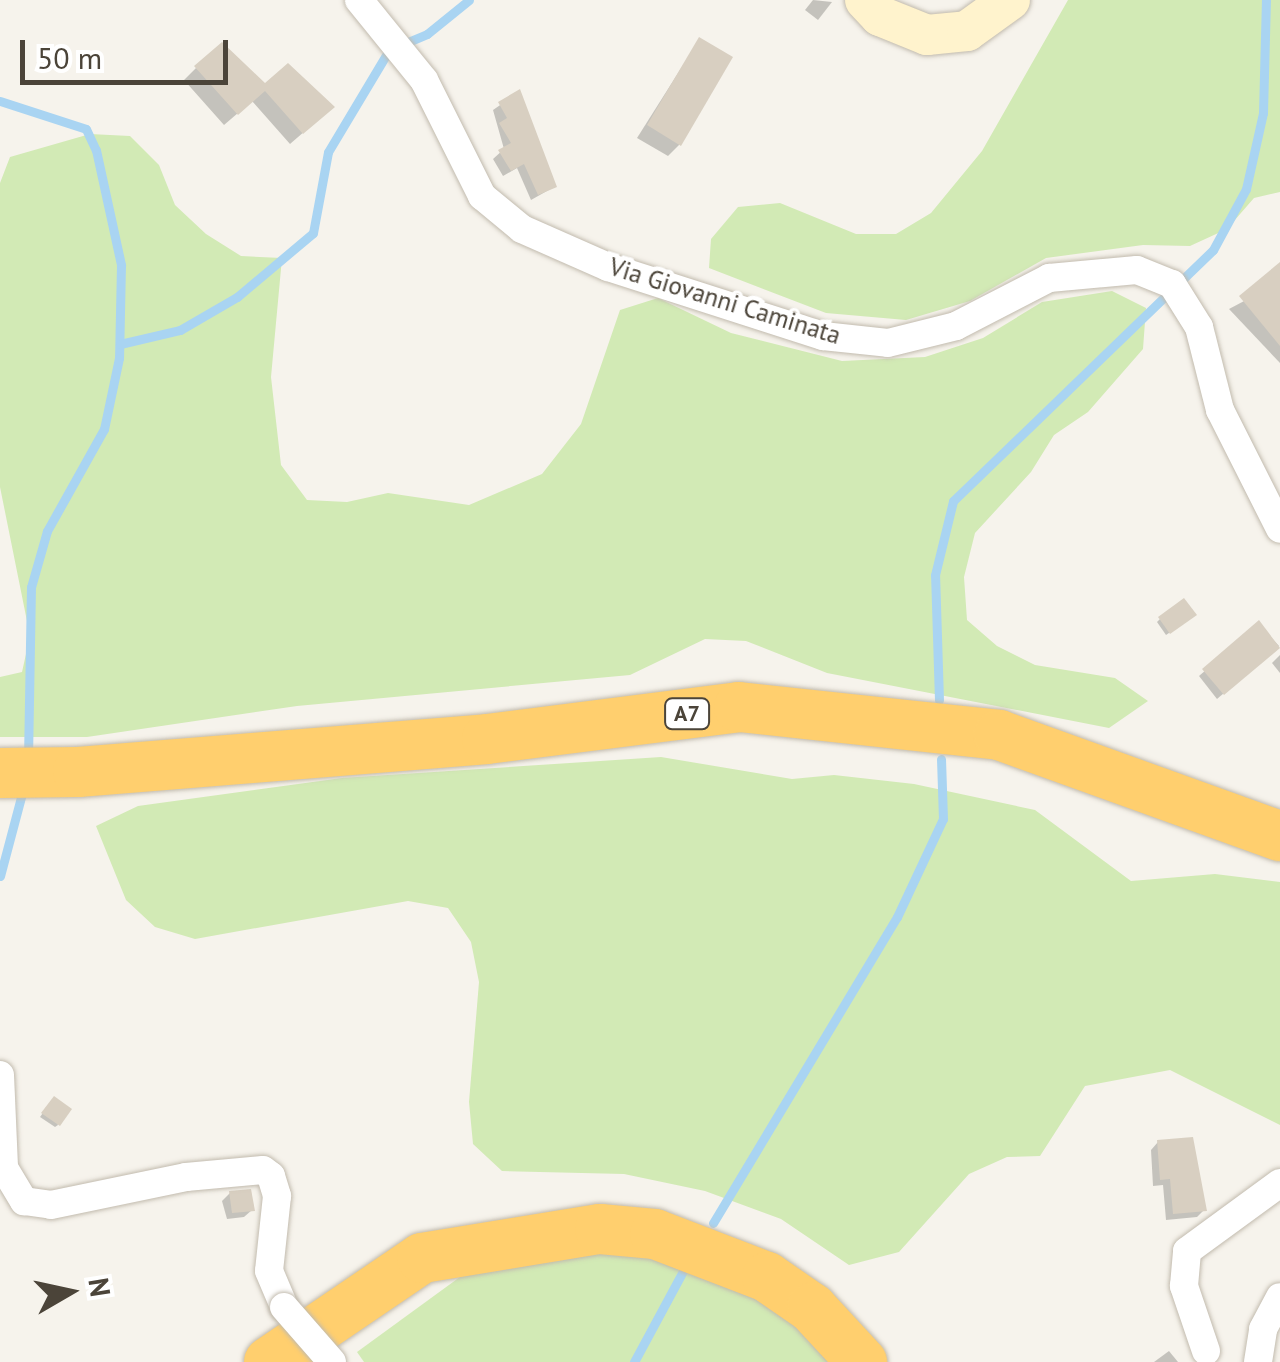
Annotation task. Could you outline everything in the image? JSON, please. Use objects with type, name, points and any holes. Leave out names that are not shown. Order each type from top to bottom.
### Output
[{"type":"highway","name":"A7","points":[[0,772],[78,772],[488,739],[739,708],[998,736],[1280,836]]},
{"type":"highway","points":[[268,1362],[422,1258],[600,1229],[655,1234],[767,1276],[812,1308],[862,1362]]},
{"type":"street","name":"Via Giovanni Caminata","points":[[359,0],[424,80],[482,196],[522,229],[608,267],[823,336],[888,343],[956,326],[1049,278],[1136,270],[1172,284],[1199,327],[1220,410],[1280,529]]},
{"type":"street","points":[[865,0],[880,16],[927,35],[966,31],[1010,0]]},
{"type":"street","points":[[0,1076],[4,1168],[24,1202],[51,1205],[186,1177],[263,1170],[272,1176],[278,1196],[269,1270],[284,1308],[332,1362]]},
{"type":"street","points":[[1206,1351],[1184,1286],[1187,1251],[1280,1183]]},
{"type":"street","points":[[1258,1362],[1263,1328],[1280,1298]]},
{"type":"green space","points":[[1068,0],[1280,0],[1280,192],[1254,198],[1227,229],[1190,246],[1143,245],[1046,258],[970,301],[906,320],[826,313],[709,268],[711,239],[738,207],[780,203],[856,234],[896,234],[931,213],[982,151]]},
{"type":"green space","points":[[90,134],[130,136],[159,165],[175,205],[206,234],[241,256],[282,258],[271,377],[281,465],[307,500],[347,502],[388,493],[469,505],[542,474],[581,424],[620,310],[658,298],[731,333],[842,361],[925,357],[983,338],[1042,302],[1112,291],[1146,308],[1143,349],[1088,412],[1054,435],[1031,472],[975,533],[964,577],[967,620],[997,646],[1035,665],[1115,678],[1148,701],[1109,728],[827,673],[746,641],[705,639],[630,675],[297,706],[87,737],[0,737],[0,677],[22,672],[30,636],[0,487],[0,183],[10,157]]},
{"type":"green space","points":[[661,757],[792,779],[834,775],[914,784],[1035,810],[1131,881],[1215,874],[1280,882],[1280,1125],[1170,1070],[1085,1086],[1040,1156],[1007,1157],[969,1174],[899,1252],[849,1265],[781,1219],[705,1191],[624,1174],[502,1171],[473,1144],[469,1102],[479,982],[471,942],[448,908],[408,901],[195,939],[155,927],[126,900],[96,826],[138,806],[342,778]]},
{"type":"green space","points":[[597,1242],[752,1287],[836,1362],[364,1362],[357,1352],[475,1266]]},
{"type":"building","points":[[699,37],[733,57],[681,146],[647,125]]},
{"type":"building","points":[[222,42],[265,83],[288,63],[335,107],[303,134],[265,91],[238,115],[194,66]]},
{"type":"building","points":[[520,89],[557,187],[538,195],[524,164],[511,171],[498,150],[511,143],[499,123],[507,118],[498,102]]},
{"type":"building","points":[[1280,262],[1280,346],[1239,296]]},
{"type":"building","points":[[1184,598],[1197,615],[1170,634],[1158,617]]},
{"type":"building","points":[[1259,620],[1280,648],[1224,695],[1202,669]]},
{"type":"building","points":[[54,1096],[72,1109],[60,1126],[41,1113]]},
{"type":"building","points":[[1193,1137],[1207,1211],[1173,1214],[1170,1179],[1160,1180],[1157,1140]]},
{"type":"building","points":[[251,1189],[255,1211],[232,1213],[229,1191]]},
{"type":"waterway","points":[[120,344],[180,330],[237,297],[313,233],[328,152],[389,50],[427,34],[469,0]]},
{"type":"waterway","points":[[939,700],[935,575],[953,501],[1213,250],[1246,189],[1263,113],[1266,0]]},
{"type":"waterway","points":[[0,101],[86,129],[96,150],[121,265],[119,358],[104,429],[47,531],[31,587],[28,756]]},
{"type":"waterway","points":[[713,1223],[897,917],[943,819],[941,759]]},
{"type":"waterway","points":[[0,876],[24,786]]},
{"type":"waterway","points":[[634,1362],[682,1273]]}]
